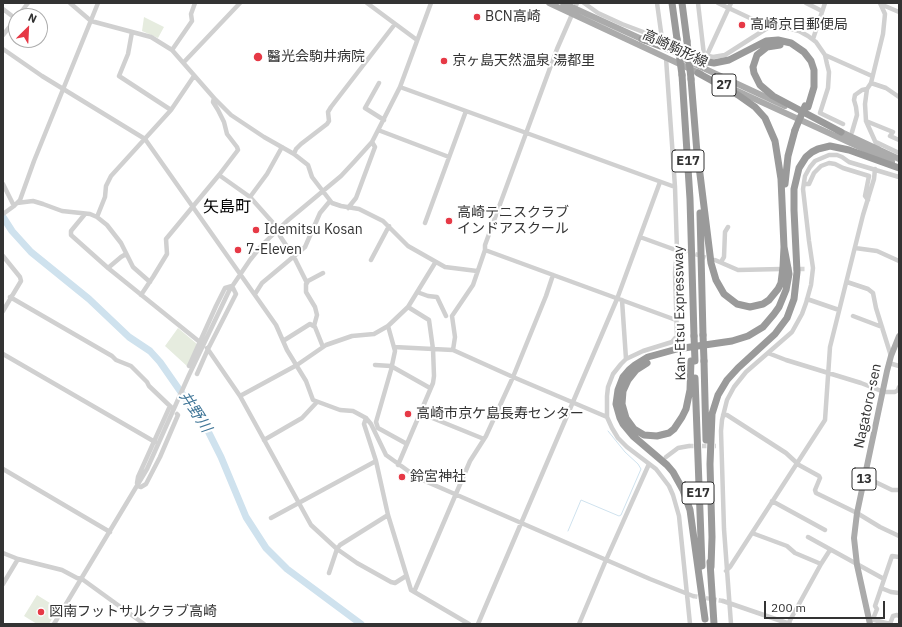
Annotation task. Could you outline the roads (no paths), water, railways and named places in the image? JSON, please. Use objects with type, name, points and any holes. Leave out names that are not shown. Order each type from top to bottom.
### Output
[{"type":"highway","name":"Kan-Etsu Expressway","points":[[672,3],[682,75],[687,142],[693,361],[705,621]]},
{"type":"highway","name":"Kan-Etsu Expressway","points":[[682,3],[691,79],[697,150],[714,624]]},
{"type":"highway","points":[[642,39],[697,60],[714,63],[729,60],[766,41],[778,40],[791,43],[804,52],[811,61],[814,70],[814,87],[788,156],[783,210]]},
{"type":"highway","points":[[807,106],[810,70],[804,59],[795,50],[783,45],[772,45],[762,50],[754,61],[754,73],[756,79],[765,91],[841,132]]},
{"type":"highway","points":[[697,150],[711,263],[716,280],[724,294],[736,304],[743,306],[757,306],[770,300],[774,295],[781,283],[784,267],[783,210],[777,151],[772,133],[761,112],[748,101],[698,73]]},
{"type":"highway","points":[[794,210],[790,174],[797,131]]},
{"type":"highway","points":[[711,567],[710,440],[712,414],[722,387],[731,374],[776,334],[787,318],[794,300],[797,272],[794,210],[795,185],[799,168],[806,157],[818,149],[830,146],[843,148],[899,167]]},
{"type":"highway","points":[[705,621],[692,521],[684,490],[673,472],[633,436],[623,424],[616,404],[618,390],[629,370],[648,357],[677,349],[732,341],[748,336],[762,326],[779,307],[786,290],[789,274],[784,247]]},
{"type":"highway","points":[[693,361],[686,410],[678,424],[669,432],[657,436],[644,435],[634,429],[626,418],[622,404],[625,386],[632,374],[646,363],[659,358],[678,353],[732,346],[750,340],[764,331],[776,320],[786,303],[792,282],[795,247]]},
{"type":"main road","name":"高崎駒形線","points":[[549,3],[575,8],[666,58],[899,167]]},
{"type":"main road","name":"高崎駒形線","points":[[563,3],[899,159]]},
{"type":"main road","name":"Nagatoro-sen","points":[[871,621],[857,565],[854,538],[857,513],[890,359],[899,336]]},
{"type":"street","points":[[70,3],[91,21],[152,37],[172,50],[231,115],[264,137],[294,154],[308,165],[312,177],[330,201],[340,206],[359,209],[383,221],[408,246],[445,268],[477,271]]},
{"type":"street","points":[[3,214],[20,200],[34,161],[98,3]]},
{"type":"street","points":[[172,50],[192,21],[191,14],[195,3]]},
{"type":"street","points":[[184,62],[240,3]]},
{"type":"street","points":[[367,3],[417,40]]},
{"type":"street","points":[[54,624],[138,486],[155,454],[189,376],[232,286],[262,246],[278,230],[350,167],[372,142],[400,87],[430,3]]},
{"type":"street","points":[[584,3],[622,24],[705,55],[725,55],[769,27],[789,27],[799,31],[816,42],[825,55],[829,72],[829,80],[826,96],[820,112],[843,124]]},
{"type":"street","points":[[657,3],[662,39]]},
{"type":"street","points":[[698,3],[705,55]]},
{"type":"street","points":[[718,3],[769,27]]},
{"type":"street","points":[[705,55],[731,3]]},
{"type":"street","points":[[806,3],[822,11]]},
{"type":"street","points":[[812,39],[825,3]]},
{"type":"street","points":[[881,4],[899,12]]},
{"type":"street","points":[[879,150],[866,121],[865,104],[867,89],[871,83],[883,34],[884,14],[881,4]]},
{"type":"street","points":[[453,350],[455,337],[452,316],[473,285],[485,250],[485,245],[558,49],[575,8]]},
{"type":"street","points":[[294,154],[296,149],[301,144],[327,124],[329,121],[328,112],[331,107],[395,24]]},
{"type":"street","points":[[132,32],[128,54],[119,76],[171,110]]},
{"type":"street","points":[[3,49],[63,89],[145,139],[276,325],[287,350],[306,381],[312,398],[317,402],[328,404],[340,410],[353,411],[366,418],[371,424],[386,455],[418,478],[606,560],[693,596]]},
{"type":"street","points":[[825,55],[872,76]]},
{"type":"street","points":[[666,58],[675,187],[677,336],[672,342],[643,351],[626,359],[621,364],[613,374],[608,387],[607,417],[618,438],[627,447],[656,469],[669,486],[677,505],[690,624]]},
{"type":"street","points":[[97,217],[105,197],[106,186],[111,176],[171,110],[194,76]]},
{"type":"street","points":[[380,83],[365,108],[384,120]]},
{"type":"street","points":[[871,83],[886,88],[899,97]]},
{"type":"street","points":[[400,87],[675,187]]},
{"type":"street","points":[[852,132],[857,115],[854,100],[855,95],[862,90],[867,89]]},
{"type":"street","points":[[140,295],[150,282],[167,254],[166,239],[219,176],[238,149],[227,134],[224,122],[212,102],[214,98]]},
{"type":"street","points":[[425,223],[466,111]]},
{"type":"street","points":[[866,121],[893,132],[890,136],[899,140]]},
{"type":"street","points":[[378,130],[449,157]]},
{"type":"street","points":[[348,208],[356,198],[375,147],[372,142]]},
{"type":"street","points":[[876,142],[899,153]]},
{"type":"street","points":[[250,197],[267,174],[282,147]]},
{"type":"street","points":[[842,157],[844,150]]},
{"type":"street","points":[[731,624],[726,571],[722,445],[723,415],[727,400],[734,387],[746,372],[792,332],[802,314],[811,285],[813,268],[803,189],[810,167],[815,161],[829,155],[837,155],[849,162],[899,177]]},
{"type":"street","points":[[804,184],[808,184],[814,173],[821,166],[829,163],[835,164],[869,176],[865,196],[868,200]]},
{"type":"street","points":[[726,571],[825,420],[830,347],[874,179],[875,169]]},
{"type":"street","points":[[219,176],[250,197],[278,230],[307,283],[306,292],[315,307],[317,315],[314,326],[323,347]]},
{"type":"street","points":[[478,624],[617,299],[660,182]]},
{"type":"street","points":[[3,184],[15,205]]},
{"type":"street","points":[[255,294],[262,283],[305,248],[320,213],[330,201]]},
{"type":"street","points":[[15,205],[33,202],[62,211],[97,217],[106,225],[121,244],[133,267],[150,282]]},
{"type":"street","points":[[85,214],[71,231],[71,235],[140,295],[200,343]]},
{"type":"street","points":[[371,260],[389,226]]},
{"type":"street","points":[[728,227],[725,232],[724,257],[718,261],[738,270],[781,269]]},
{"type":"street","points":[[640,237],[673,250],[689,249]]},
{"type":"street","points":[[855,248],[877,251],[899,261]]},
{"type":"street","points":[[485,250],[676,320]]},
{"type":"street","points":[[108,268],[126,254]]},
{"type":"street","points":[[3,256],[20,277],[20,281],[3,311]]},
{"type":"street","points":[[240,396],[297,365],[323,347],[352,336],[374,334],[388,326],[408,307],[435,263]]},
{"type":"street","points":[[806,269],[813,268]]},
{"type":"street","points":[[307,283],[323,274]]},
{"type":"street","points":[[414,592],[470,461],[484,439],[513,377],[553,275]]},
{"type":"street","points":[[847,282],[868,289],[873,293],[890,359],[899,366]]},
{"type":"street","points":[[189,366],[225,288],[232,286]]},
{"type":"street","points":[[197,374],[207,349],[236,294],[232,286]]},
{"type":"street","points":[[417,292],[428,296],[437,297],[446,316]]},
{"type":"street","points":[[10,297],[112,356],[116,360],[131,366],[170,407],[137,479],[138,486]]},
{"type":"street","points":[[807,299],[839,310]]},
{"type":"street","points":[[622,300],[626,359]]},
{"type":"street","points":[[398,464],[434,376],[433,349],[429,320],[408,307]]},
{"type":"street","points":[[853,316],[882,327]]},
{"type":"street","points":[[283,341],[310,324],[314,326]]},
{"type":"street","points":[[388,326],[394,347],[391,366],[376,422],[378,428],[407,444]]},
{"type":"street","points":[[394,347],[453,350],[607,417]]},
{"type":"street","points":[[207,349],[240,396],[311,525],[337,549],[391,582],[395,583],[406,576]]},
{"type":"street","points":[[768,353],[884,392],[895,392],[899,387]]},
{"type":"street","points":[[3,354],[155,442]]},
{"type":"street","points":[[375,365],[391,366],[430,388]]},
{"type":"street","points":[[264,440],[302,418],[317,402]]},
{"type":"street","points":[[420,413],[484,439]]},
{"type":"street","points":[[138,486],[141,487],[146,484],[160,457],[178,415],[177,414]]},
{"type":"street","points":[[723,415],[727,415],[786,453],[797,463],[819,476],[820,478],[814,490],[816,493],[857,513],[892,534],[899,536]]},
{"type":"street","points":[[366,418],[364,424],[376,461],[388,515],[411,590],[469,624]]},
{"type":"street","points":[[716,446],[722,445]]},
{"type":"street","points":[[666,457],[678,448],[689,446]]},
{"type":"street","points":[[271,518],[300,504],[376,461]]},
{"type":"street","points":[[579,624],[649,464]]},
{"type":"street","points":[[656,469],[660,464]]},
{"type":"street","points":[[3,469],[110,532]]},
{"type":"street","points":[[865,477],[892,490],[899,490]]},
{"type":"street","points":[[772,501],[825,530]]},
{"type":"street","points":[[329,573],[337,549],[340,545],[388,515]]},
{"type":"street","points":[[752,533],[787,546],[795,553],[821,564]]},
{"type":"street","points":[[808,537],[884,580]]},
{"type":"street","points":[[723,601],[790,624],[821,564],[830,550]]},
{"type":"street","points":[[3,553],[18,559],[62,570],[77,578],[82,578],[144,624]]},
{"type":"street","points":[[899,557],[892,556],[874,606],[877,609],[871,621],[890,624],[894,616],[899,616]]},
{"type":"street","points":[[3,584],[18,559]]},
{"type":"street","points":[[881,588],[899,593]]},
{"type":"waterway","name":"井野川","points":[[3,217],[12,231],[31,252],[89,299],[129,337],[150,351],[160,362],[208,431],[221,457],[246,517],[266,548],[287,569],[361,624]]},
{"type":"waterway","points":[[568,531],[581,500],[619,516],[621,515],[641,469],[608,431]]},
{"type":"tunnel","points":[[689,252],[713,260]]},
{"type":"tunnel","points":[[787,269],[806,269]]},
{"type":"tunnel","points":[[689,446],[716,446]]},
{"type":"tunnel","points":[[693,596],[723,601]]},
{"type":"place","name":"BCN高崎","points":[[477,17]]},
{"type":"place","name":"高崎京目郵便局","points":[[742,25]]},
{"type":"place","name":"醫光会駒井病院","points":[[258,57]]},
{"type":"place","name":"京ヶ島天然温泉 湯都里","points":[[444,61]]},
{"type":"place","name":"高崎テニスクラブ インドアスクール","points":[[449,221]]},
{"type":"place","name":"Idemitsu Kosan","points":[[256,230]]},
{"type":"place","name":"7-Eleven","points":[[238,250]]},
{"type":"place","name":"高崎市京ケ島長寿センター","points":[[408,414]]},
{"type":"place","name":"鈴宮神社","points":[[402,477]]},
{"type":"place","name":"図南フットサルクラブ高崎","points":[[41,612]]},
{"type":"district","name":"矢島町","points":[[227,207]]}]
